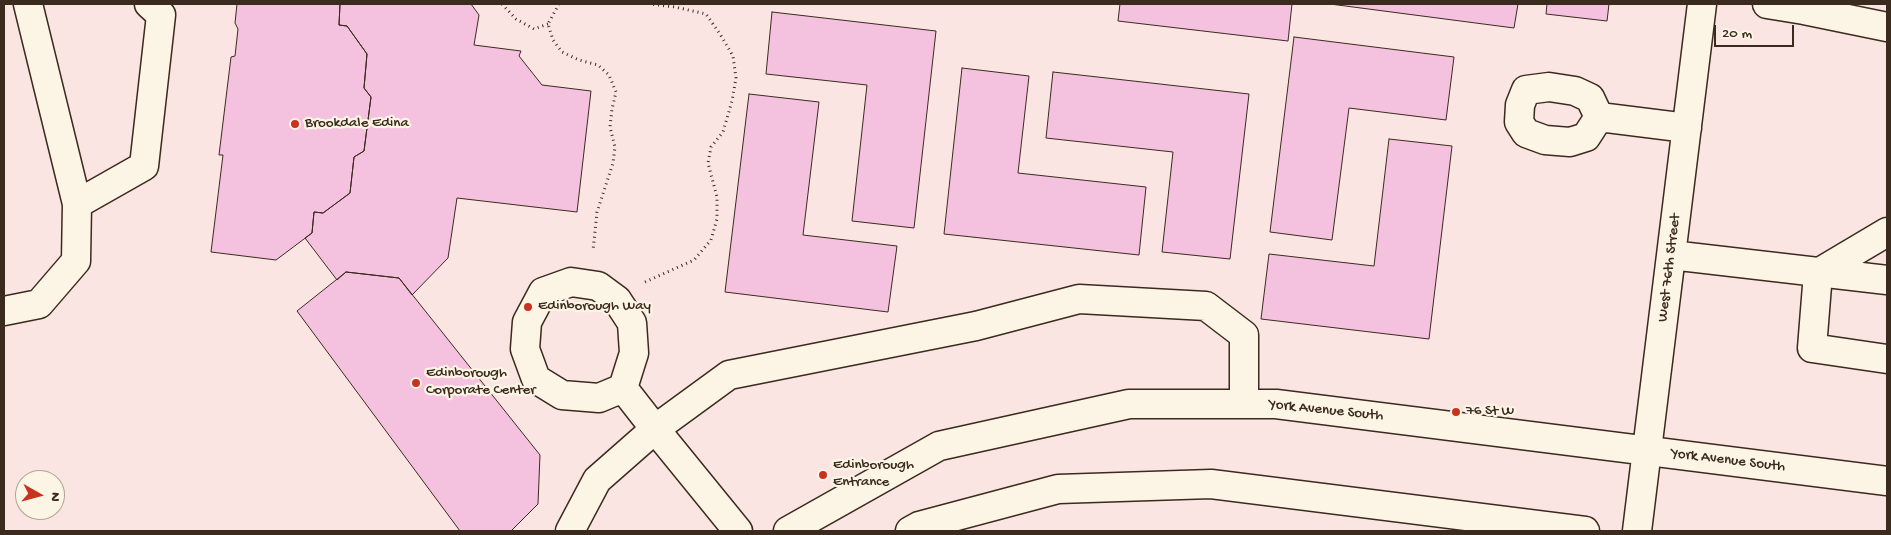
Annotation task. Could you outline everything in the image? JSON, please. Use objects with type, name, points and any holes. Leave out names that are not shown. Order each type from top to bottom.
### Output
[{"type":"street","points":[[4,311],[39,304],[76,261],[77,204],[28,4]]},
{"type":"street","points":[[77,204],[144,166],[161,15],[149,4]]},
{"type":"street","name":"West 76th Street","points":[[1637,531],[1702,4]]},
{"type":"street","points":[[1767,4],[1804,7],[1885,19]]},
{"type":"street","points":[[1599,116],[1687,128]]},
{"type":"street","points":[[1818,273],[1887,232]]},
{"type":"street","points":[[1671,255],[1887,280]]},
{"type":"street","points":[[1818,273],[1812,348],[1887,359]]},
{"type":"street","points":[[571,282],[598,286],[617,300],[632,323],[634,353],[623,388],[599,398],[562,395],[536,379],[525,349],[527,322],[543,292],[571,282]]},
{"type":"street","points":[[570,531],[597,480],[654,429],[729,375],[976,326],[1079,299],[1206,306],[1244,336],[1244,404]]},
{"type":"street","points":[[623,388],[654,429],[738,531]]},
{"type":"street","name":"York Avenue South","points":[[788,531],[939,446],[1129,404],[1276,404],[1887,481]]},
{"type":"street","points":[[910,531],[919,526],[1058,489],[1211,484],[1585,531]]},
{"type":"path","points":[[502,4],[516,19],[534,28],[548,24],[559,4]]},
{"type":"path","points":[[645,282],[694,260],[711,240],[717,219],[717,197],[708,163],[711,147],[723,132],[736,78],[733,56],[706,14],[650,4]]},
{"type":"path","points":[[548,24],[553,40],[562,52],[579,60],[598,65],[609,75],[616,92],[610,127],[615,147],[613,163],[597,212],[593,251]]},
{"type":"building","name":"Brookdale Edina","points":[[237,4],[340,4],[339,25],[347,26],[367,54],[364,88],[371,97],[364,151],[354,157],[350,193],[323,213],[314,212],[312,233],[276,260],[211,252],[223,155],[219,155],[231,57],[235,56],[238,29],[235,23]]},
{"type":"building","points":[[340,4],[471,4],[479,15],[474,45],[521,51],[519,56],[542,85],[591,91],[577,212],[457,198],[448,258],[412,295],[399,278],[346,272],[337,280],[305,238],[312,233],[314,212],[323,213],[350,193],[354,157],[364,151],[371,97],[364,88],[367,54],[347,26],[339,25]]},
{"type":"building","points":[[1120,4],[1292,4],[1288,41],[1118,21]]},
{"type":"building","points":[[1330,4],[1518,4],[1514,28]]},
{"type":"building","points":[[1547,4],[1609,4],[1607,21],[1546,14]]},
{"type":"building","points":[[772,12],[936,31],[914,228],[852,221],[867,85],[766,74]]},
{"type":"building","points":[[1294,37],[1454,57],[1446,120],[1349,108],[1332,240],[1270,232]]},
{"type":"building","points":[[962,68],[1029,76],[1018,173],[1146,187],[1139,255],[944,234]]},
{"type":"building","points":[[1053,72],[1249,94],[1230,259],[1162,252],[1173,152],[1046,138]]},
{"type":"building","points":[[749,94],[819,102],[803,235],[897,246],[888,312],[725,292]]},
{"type":"building","points":[[1389,139],[1452,146],[1429,339],[1261,319],[1269,254],[1374,266]]},
{"type":"building","name":"Edinborough Corporate Center","points":[[346,272],[399,278],[540,455],[538,504],[511,531],[460,531],[297,311]]},
{"type":"place","name":"Brookdale Edina","points":[[295,124]]},
{"type":"place","name":"Edinborough Way","points":[[528,307]]},
{"type":"place","name":"Edinborough Corporate Center","points":[[416,383]]},
{"type":"place","name":"76 St W","points":[[1456,412]]},
{"type":"place","name":"Edinborough Entrance","points":[[823,475]]}]
